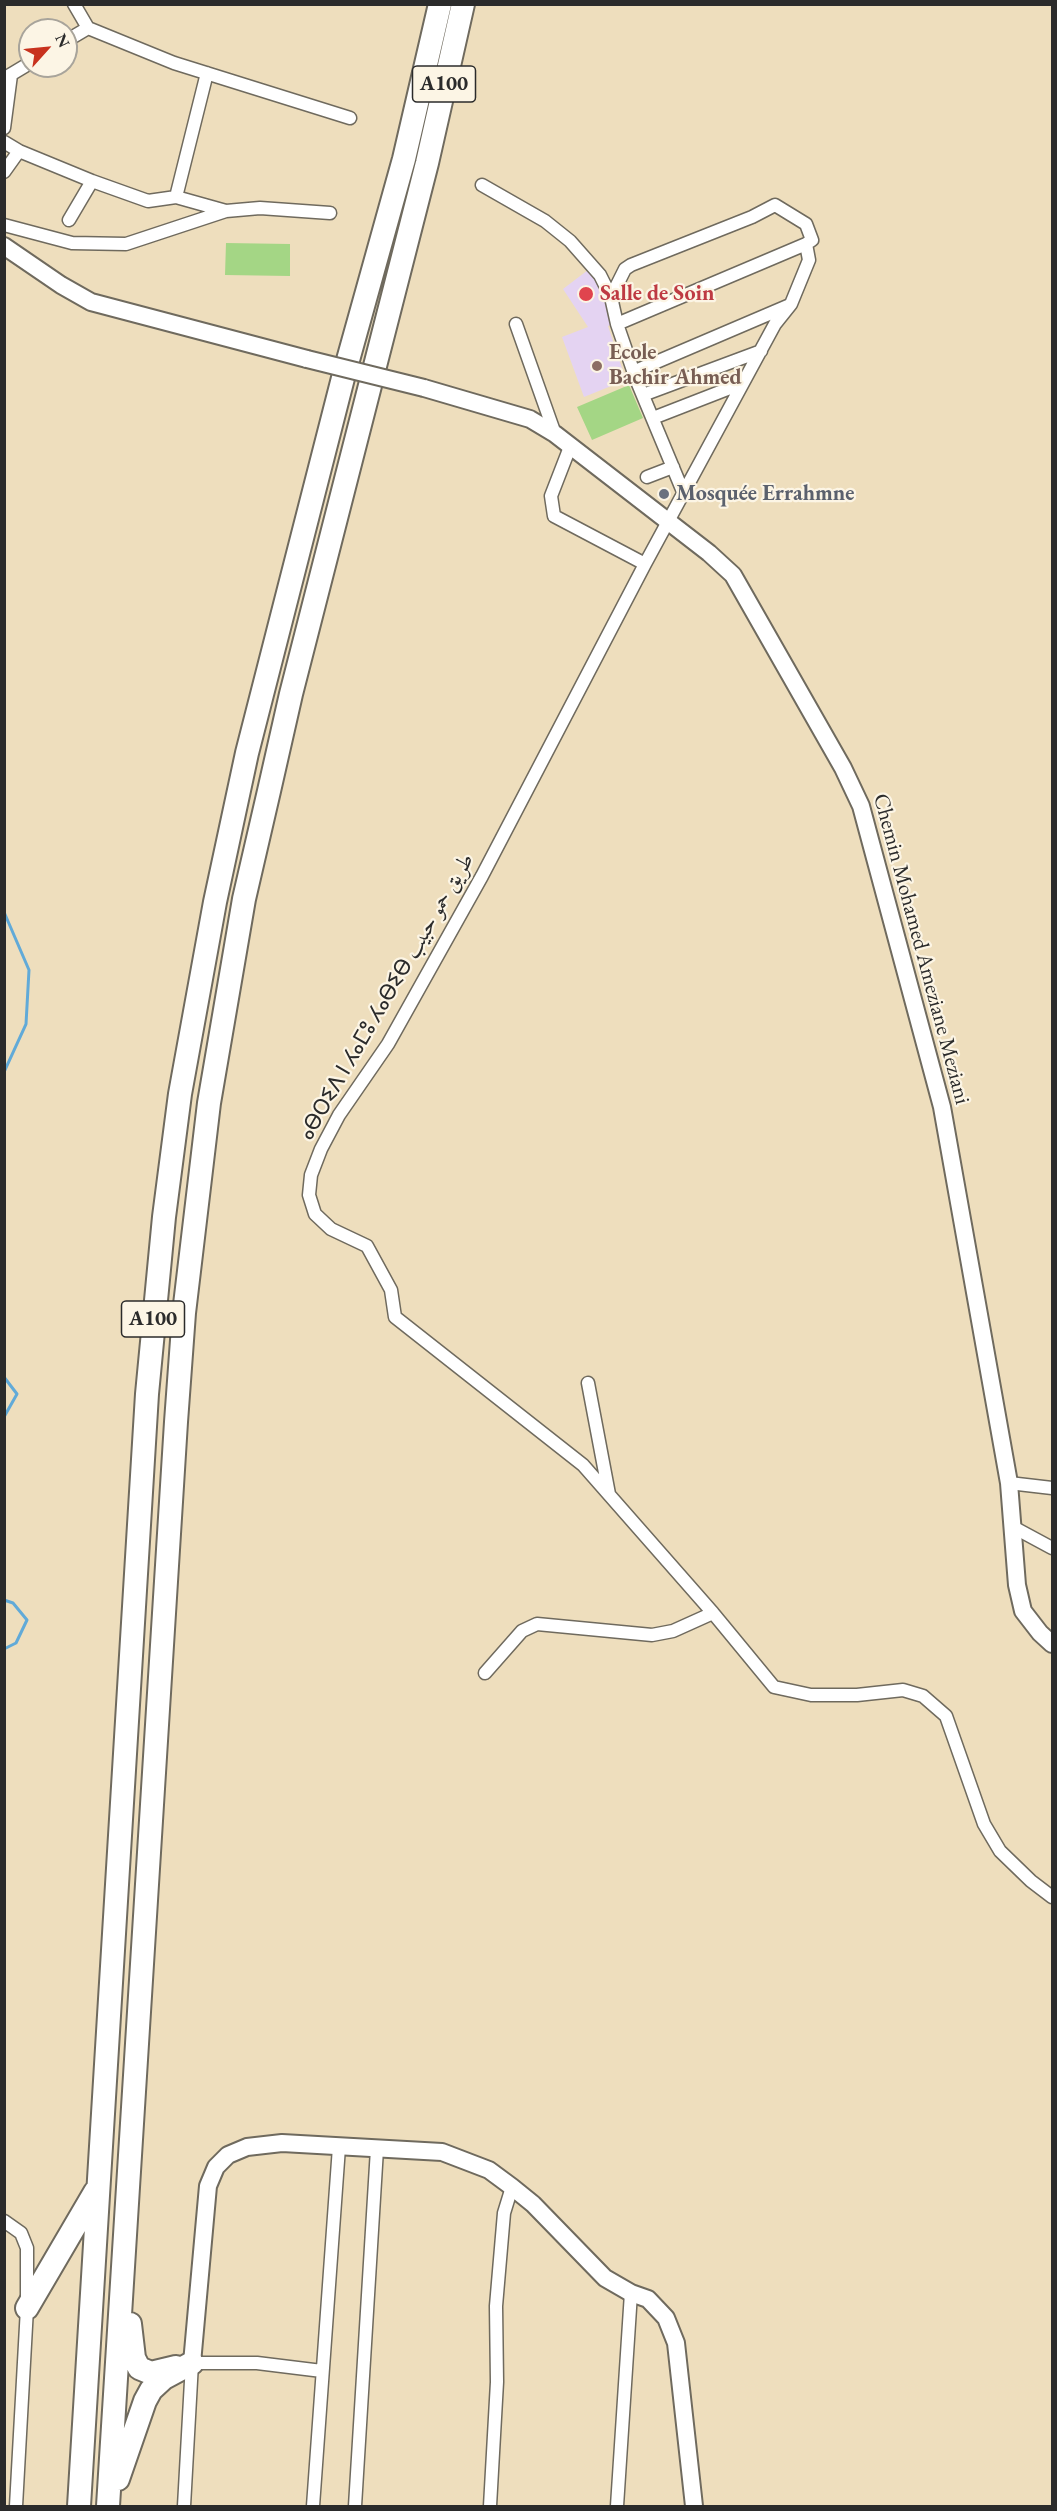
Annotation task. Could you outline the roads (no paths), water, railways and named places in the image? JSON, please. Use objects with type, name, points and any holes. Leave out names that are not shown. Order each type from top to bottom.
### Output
[{"type":"highway","name":"A100","points":[[79,2506],[147,1394],[164,1217],[180,1094],[214,902],[247,753],[345,368],[404,159],[440,4]]},
{"type":"highway","name":"A100","points":[[109,2506],[183,1335],[209,1103],[244,899],[271,780],[427,163],[463,4]]},
{"type":"highway","points":[[27,2308],[98,2188]]},
{"type":"highway","points":[[123,2269],[134,2358],[139,2368],[151,2373],[192,2363]]},
{"type":"highway","points":[[109,2506],[145,2401],[151,2390],[164,2378],[192,2363]]},
{"type":"main road","name":"Chemin Mohamed Ameziane Meziani","points":[[4,246],[91,303],[424,388],[531,419],[555,434],[733,575],[843,768],[861,806],[942,1107],[1009,1483],[1017,1585],[1023,1611],[1040,1633],[1053,1644]]},
{"type":"main road","points":[[192,2363],[208,2186],[216,2167],[228,2155],[247,2147],[282,2143],[442,2152],[489,2170],[512,2187],[533,2204],[605,2278],[631,2293],[648,2299],[666,2318],[676,2343],[694,2506]]},
{"type":"street","points":[[74,4],[88,28],[174,63],[350,118]]},
{"type":"street","points":[[78,34],[88,28]]},
{"type":"street","points":[[176,197],[207,73]]},
{"type":"street","points":[[4,128],[8,77]]},
{"type":"street","points":[[4,142],[19,151],[92,182],[148,201],[176,197],[226,211]]},
{"type":"street","points":[[4,172],[19,151]]},
{"type":"street","points":[[69,220],[92,182]]},
{"type":"street","points":[[482,185],[545,221],[570,242],[600,275],[611,297],[617,324],[633,372],[684,494]]},
{"type":"street","name":"ⴰⴱⵔⵉⴷ ⵏ ⵃⴰⵎⵓ ⵃⴰⴱⵉⴱ طريق حمو حبيب","points":[[611,297],[625,269],[630,265],[752,217],[775,205],[806,224],[812,240],[807,244],[809,260],[791,304],[775,324],[645,564],[482,876],[388,1044],[339,1115],[321,1149],[311,1175],[309,1195],[315,1214],[331,1230],[367,1246],[391,1290],[395,1317],[582,1465],[713,1613],[774,1687],[811,1695],[857,1695],[903,1690],[923,1696],[946,1716],[984,1824],[1000,1851],[1031,1881],[1053,1898]]},
{"type":"street","points":[[4,225],[72,243],[126,244],[226,211],[260,208],[330,213]]},
{"type":"street","points":[[617,324],[807,244]]},
{"type":"street","points":[[633,372],[791,304]]},
{"type":"street","points":[[516,324],[555,434]]},
{"type":"street","points":[[643,395],[761,351]]},
{"type":"street","points":[[653,418],[743,383]]},
{"type":"street","points":[[570,447],[551,496],[554,516],[645,564]]},
{"type":"street","points":[[647,477],[673,467]]},
{"type":"street","points":[[588,1383],[609,1495]]},
{"type":"street","points":[[1009,1483],[1053,1488]]},
{"type":"street","points":[[1013,1527],[1053,1548]]},
{"type":"street","points":[[486,1673],[522,1631],[537,1624],[652,1635],[674,1631],[713,1613]]},
{"type":"street","points":[[313,2506],[339,2147]]},
{"type":"street","points":[[355,2506],[377,2149]]},
{"type":"street","points":[[490,2506],[496,2382],[496,2306],[504,2213],[512,2187]]},
{"type":"street","points":[[4,2221],[21,2233],[27,2248],[27,2308],[16,2506]]},
{"type":"street","points":[[616,2506],[631,2293]]},
{"type":"street","points":[[184,2506],[192,2363],[257,2363],[322,2371]]},
{"type":"waterway","points":[[4,912],[29,970],[26,1024],[4,1072]]},
{"type":"waterway","points":[[4,1377],[17,1394],[4,1417]]},
{"type":"waterway","points":[[4,1600],[13,1603],[27,1620],[16,1643],[4,1649]]},
{"type":"place","name":"Salle de Soin","points":[[586,294]]},
{"type":"place","name":"Ecole Bachir Ahmed","points":[[597,366]]},
{"type":"place","name":"Mosquée Errahmne","points":[[664,494]]}]
